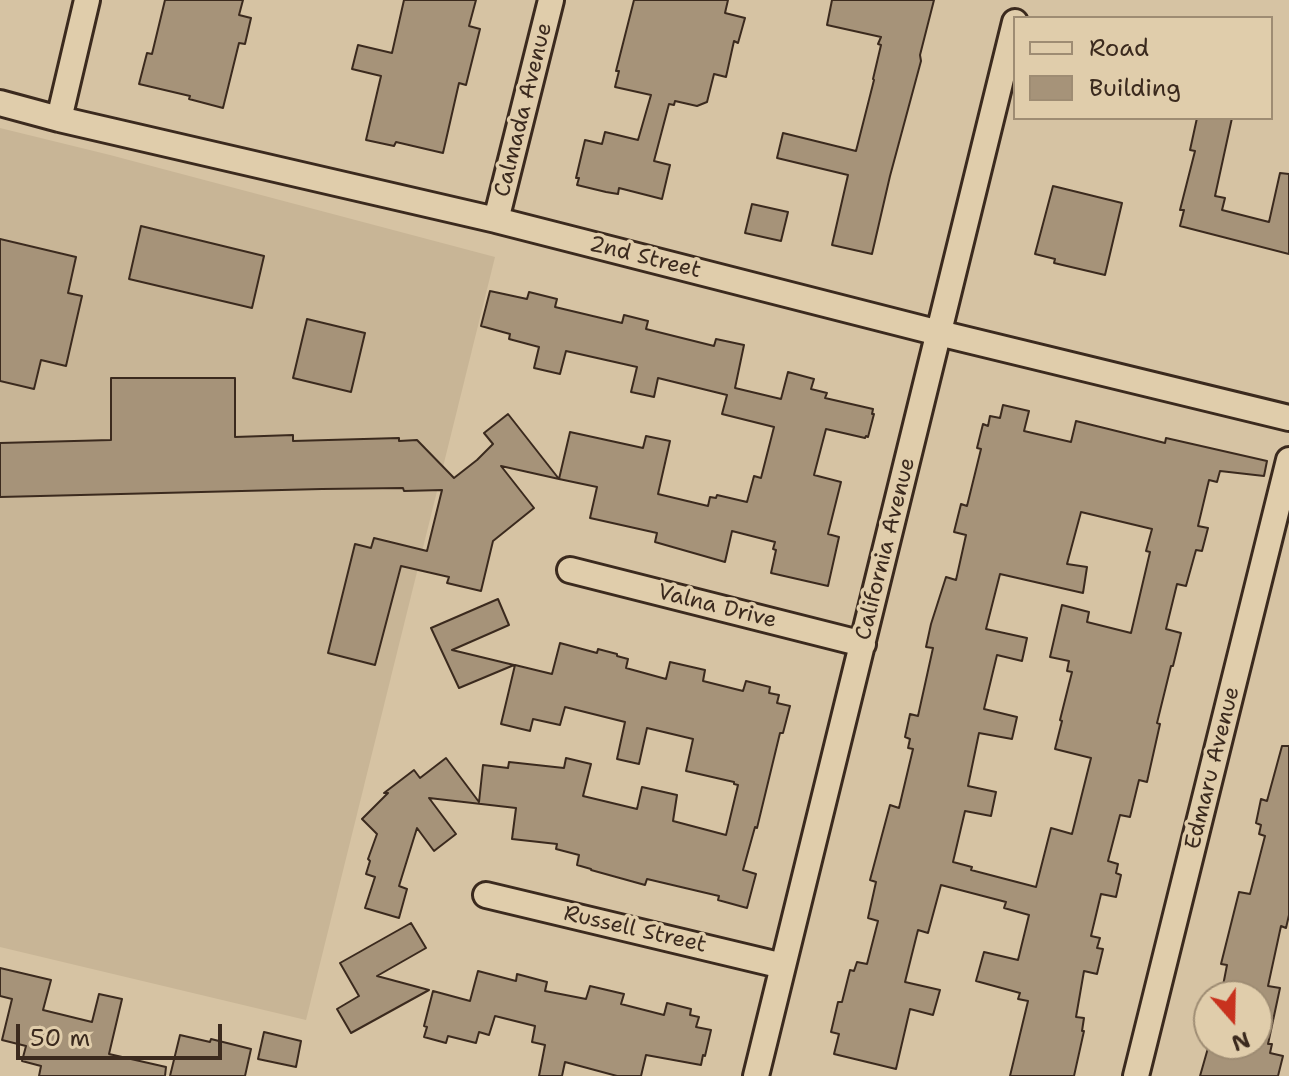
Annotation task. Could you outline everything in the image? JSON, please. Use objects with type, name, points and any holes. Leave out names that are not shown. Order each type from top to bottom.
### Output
[{"type":"street","points":[[59,119],[87,0]]},
{"type":"street","name":"Calmada Avenue","points":[[496,220],[551,0]]},
{"type":"street","name":"California Avenue","points":[[756,1076],[1013,28]]},
{"type":"street","name":"2nd Street","points":[[0,103],[496,220],[1289,418]]},
{"type":"street","name":"Edmaru Avenue","points":[[1136,1076],[1289,460]]},
{"type":"street","name":"Valna Drive","points":[[570,570],[863,644]]},
{"type":"street","name":"Russell Street","points":[[486,895],[783,966]]},
{"type":"shaded area","points":[[0,128],[495,257],[306,1020],[0,947]]},
{"type":"building","points":[[165,0],[243,0],[239,15],[251,18],[245,44],[239,43],[223,108],[189,99],[190,96],[139,84],[147,53],[152,54]]},
{"type":"building","points":[[404,0],[476,0],[469,26],[480,29],[466,85],[459,83],[443,153],[396,142],[394,146],[366,140],[381,76],[352,69],[358,45],[392,53]]},
{"type":"building","points":[[634,0],[728,0],[725,13],[745,18],[738,43],[734,41],[726,77],[714,74],[707,102],[697,106],[675,101],[674,105],[669,104],[654,161],[670,165],[662,199],[619,188],[618,194],[577,185],[579,178],[576,178],[585,140],[602,144],[605,132],[638,140],[651,95],[615,87],[619,71],[616,71]]},
{"type":"building","points":[[832,0],[934,0],[872,254],[832,245],[848,175],[777,158],[783,133],[856,151],[881,37],[827,25]]},
{"type":"building","points":[[1197,120],[1232,120],[1215,196],[1225,198],[1222,210],[1269,222],[1280,173],[1289,174],[1289,254],[1180,226],[1184,210],[1180,210],[1195,151],[1190,150]]},
{"type":"building","points":[[1053,186],[1122,203],[1105,275],[1054,263],[1055,259],[1035,254]]},
{"type":"building","points":[[752,204],[788,212],[781,241],[745,233]]},
{"type":"building","points":[[141,226],[264,256],[252,308],[129,279]]},
{"type":"building","points":[[0,239],[76,257],[68,293],[82,296],[66,366],[41,360],[34,389],[0,381]]},
{"type":"building","points":[[490,291],[527,299],[529,292],[557,299],[555,307],[622,323],[624,315],[648,321],[646,329],[714,346],[716,339],[744,345],[735,388],[781,399],[788,372],[814,379],[811,389],[827,393],[825,398],[873,409],[868,437],[826,429],[814,475],[841,482],[828,534],[839,537],[828,586],[771,573],[775,542],[732,531],[725,562],[655,542],[657,533],[590,518],[597,487],[559,479],[570,432],[643,448],[646,436],[670,441],[658,494],[708,506],[710,497],[716,498],[717,495],[747,502],[754,476],[761,478],[774,427],[722,414],[727,395],[658,378],[654,397],[631,392],[637,367],[566,351],[560,374],[534,368],[539,347],[509,339],[510,334],[481,326]]},
{"type":"building","points":[[307,319],[365,333],[351,392],[293,378]]},
{"type":"building","points":[[111,378],[235,378],[235,437],[293,435],[293,441],[417,440],[454,478],[493,444],[484,433],[508,414],[559,479],[501,466],[534,508],[493,541],[481,591],[447,583],[449,577],[401,566],[375,665],[328,653],[355,544],[371,548],[374,538],[427,551],[442,490],[322,489],[0,497],[0,443],[111,440]]},
{"type":"building","points":[[1003,405],[1029,411],[1024,431],[1071,442],[1076,421],[1165,443],[1166,438],[1267,461],[1264,476],[1220,471],[1217,482],[1209,480],[1198,526],[1208,528],[1202,551],[1196,550],[1186,586],[1177,584],[1166,629],[1181,633],[1157,723],[1160,724],[1147,782],[1139,780],[1130,817],[1120,815],[1108,861],[1118,864],[1116,873],[1121,875],[1116,897],[1101,894],[1091,936],[1100,938],[1097,948],[1103,949],[1097,974],[1084,971],[1076,1017],[1084,1018],[1084,1031],[1074,1076],[1010,1076],[1028,1001],[1018,999],[1020,993],[976,981],[984,952],[1018,960],[1029,915],[1004,908],[1006,902],[941,885],[928,933],[918,930],[905,982],[940,990],[933,1015],[910,1009],[896,1069],[834,1054],[839,1034],[831,1032],[850,970],[854,971],[857,962],[867,964],[878,921],[868,918],[876,882],[870,880],[890,805],[899,808],[913,749],[908,748],[910,739],[905,737],[910,714],[918,716],[933,648],[926,647],[931,624],[946,577],[956,580],[966,535],[954,532],[961,504],[967,506],[981,449],[977,448],[983,424],[988,426],[990,416],[1000,418]],"holes":[[[1081,512],[1152,529],[1146,551],[1150,552],[1131,633],[1087,622],[1089,612],[1062,605],[1050,657],[1069,661],[1067,671],[1072,672],[1055,749],[1091,758],[1072,834],[1051,828],[1036,887],[971,870],[972,867],[953,862],[965,811],[991,816],[996,792],[968,786],[979,733],[1012,739],[1017,717],[984,709],[997,655],[1022,661],[1027,638],[986,629],[1000,574],[1083,593],[1087,567],[1067,564]]]},
{"type":"building","points":[[498,599],[509,625],[452,650],[514,665],[459,688],[431,628]]},
{"type":"building","points":[[560,643],[597,653],[598,649],[617,654],[628,659],[626,668],[666,679],[670,662],[705,670],[703,681],[743,691],[746,681],[770,687],[769,693],[779,695],[777,703],[790,706],[743,870],[756,874],[747,908],[718,900],[719,896],[647,879],[645,885],[591,870],[577,865],[579,855],[556,849],[557,844],[512,839],[516,808],[429,798],[456,834],[434,851],[417,828],[399,886],[407,889],[399,918],[365,908],[375,877],[366,874],[377,834],[362,819],[388,793],[384,793],[414,770],[420,778],[446,758],[479,802],[483,765],[508,768],[509,762],[564,768],[566,758],[591,764],[583,796],[637,809],[642,787],[677,795],[673,821],[726,835],[738,785],[686,771],[693,739],[647,728],[639,764],[617,759],[625,722],[565,707],[560,725],[533,719],[530,731],[501,724],[515,665],[552,674]]},
{"type":"building","points":[[1282,746],[1289,746],[1289,915],[1286,928],[1281,926],[1269,980],[1224,980],[1227,965],[1221,964],[1239,892],[1250,894],[1265,836],[1259,834],[1261,825],[1256,823],[1261,799],[1267,801]]},
{"type":"building","points":[[411,923],[426,948],[377,976],[429,990],[351,1033],[337,1009],[359,996],[340,963]]},
{"type":"building","points":[[0,968],[51,980],[43,1010],[92,1022],[99,994],[122,999],[109,1054],[166,1067],[165,1076],[39,1076],[41,1066],[22,1061],[26,1046],[2,1040],[12,999],[0,996]]},
{"type":"building","points":[[478,971],[516,981],[517,974],[547,982],[545,991],[586,999],[590,986],[624,994],[621,1004],[664,1015],[667,1003],[691,1009],[690,1015],[699,1017],[696,1027],[711,1030],[705,1056],[701,1065],[646,1055],[641,1076],[617,1076],[565,1062],[562,1076],[539,1076],[545,1045],[532,1042],[535,1026],[495,1016],[489,1035],[479,1032],[476,1043],[448,1036],[446,1043],[424,1037],[433,991],[470,1001]]},
{"type":"building","points":[[1273,987],[1280,988],[1273,1021]]},
{"type":"building","points":[[264,1032],[301,1041],[296,1067],[258,1059]]},
{"type":"building","points":[[180,1035],[251,1049],[245,1076],[170,1076]]},
{"type":"building","points":[[1273,1054],[1283,1056],[1278,1076],[1200,1076],[1205,1060],[1273,1060]]}]
